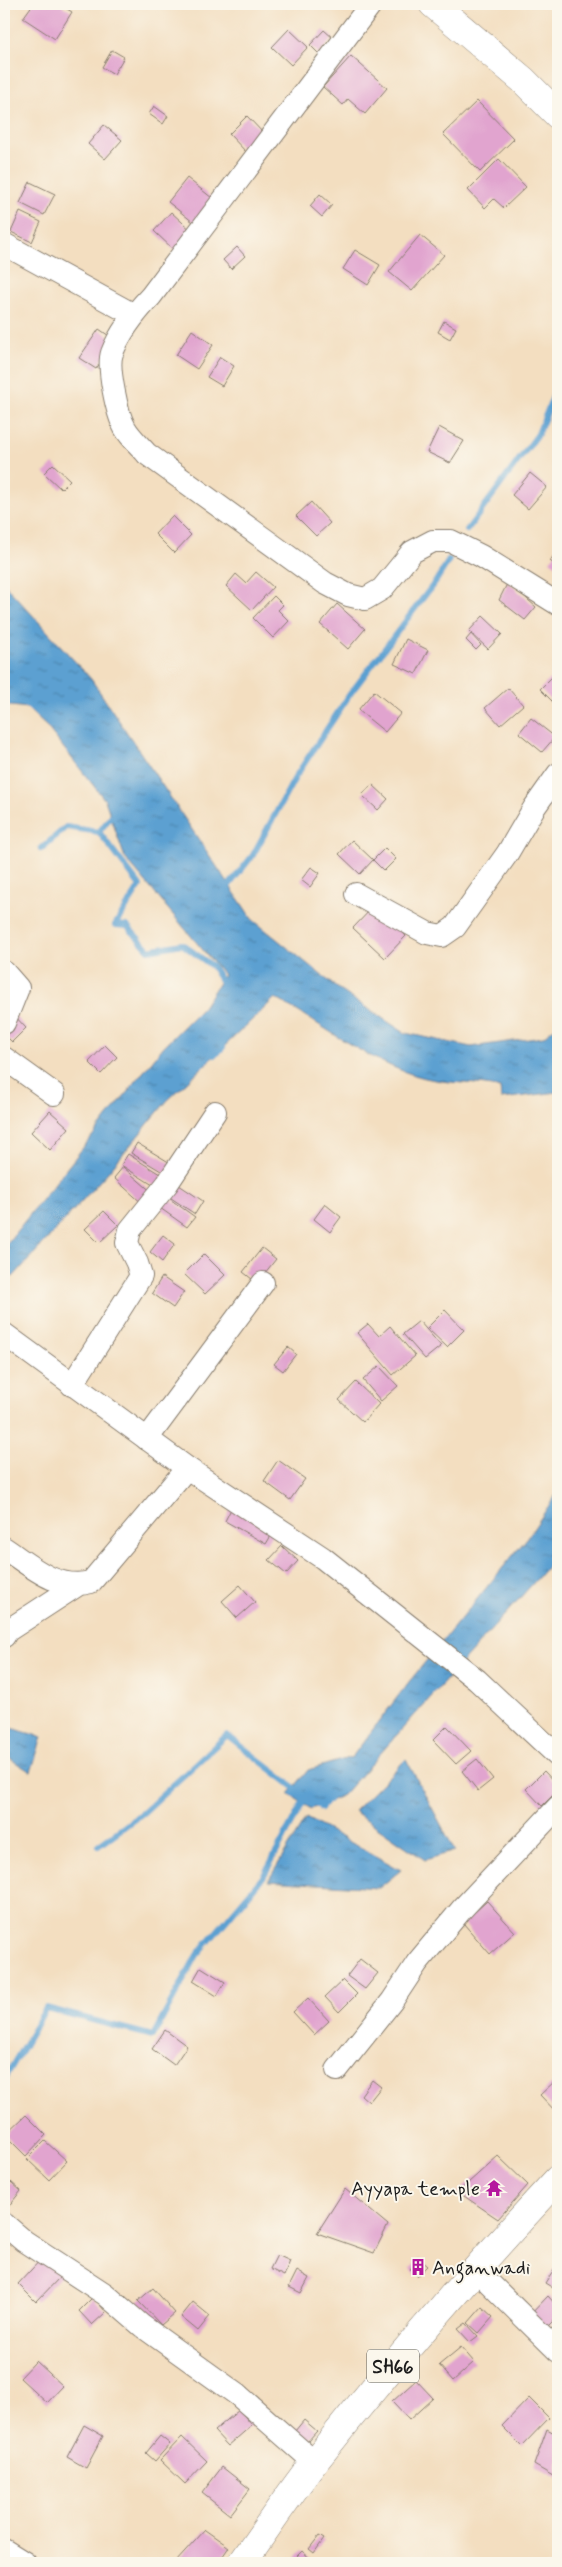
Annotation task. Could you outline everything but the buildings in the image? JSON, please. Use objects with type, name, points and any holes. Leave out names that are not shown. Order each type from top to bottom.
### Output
[{"type":"main road","points":[[433,4],[523,80],[558,115]]},
{"type":"main road","name":"SH66","points":[[242,2563],[314,2462],[475,2270],[558,2179]]},
{"type":"street","points":[[371,4],[151,296],[134,315],[111,354],[113,391],[125,427],[147,454],[325,583],[348,595],[366,599],[382,589],[412,552],[433,541],[451,541],[481,556],[558,604]]},
{"type":"street","points":[[4,244],[134,315]]},
{"type":"street","points":[[356,894],[427,933],[442,936],[455,927],[507,854],[534,808],[558,774]]},
{"type":"street","points":[[4,972],[18,988],[4,1023]]},
{"type":"street","points":[[4,1058],[54,1094]]},
{"type":"street","points":[[72,1385],[141,1276],[138,1263],[127,1243],[130,1230],[167,1184],[215,1112]]},
{"type":"street","points":[[147,1439],[263,1284]]},
{"type":"street","points":[[4,1334],[187,1468],[323,1558],[477,1680],[558,1756]]},
{"type":"street","points":[[4,1636],[7,1631],[76,1586],[91,1582],[187,1468]]},
{"type":"street","points":[[4,1548],[56,1581],[76,1586]]},
{"type":"street","points":[[337,2070],[392,2001],[417,1963],[462,1909],[558,1807]]},
{"type":"street","points":[[4,2224],[24,2241],[105,2294],[142,2326],[238,2394],[314,2462]]},
{"type":"street","points":[[475,2270],[558,2351]]},
{"type":"street","points":[[4,2550],[26,2563]]},
{"type":"water","points":[[4,584],[91,679],[252,919],[341,991],[405,1033],[471,1047],[543,1037],[558,1025],[558,1092],[501,1099],[500,1088],[435,1080],[414,1075],[393,1067],[352,1046],[275,998],[167,1101],[108,1172],[13,1277],[4,1273],[4,1247],[164,1046],[203,1007],[224,975],[125,858],[105,800],[47,727],[27,708],[4,705]]},
{"type":"water","points":[[558,1492],[558,1554],[536,1580],[343,1795],[311,1809],[289,1794],[308,1770],[352,1757],[408,1683],[528,1537]]},
{"type":"water","points":[[11,1728],[42,1737],[31,1772],[4,1755],[4,1748]]},
{"type":"water","points":[[406,1759],[455,1851],[425,1860],[354,1811]]},
{"type":"water","points":[[306,1818],[401,1870],[379,1888],[268,1881]]},
{"type":"waterway","points":[[467,530],[538,434],[558,385]]},
{"type":"waterway","points":[[223,893],[253,855],[296,776],[350,694],[436,581],[449,560]]},
{"type":"waterway","points":[[41,849],[66,827],[99,832],[115,811]]},
{"type":"waterway","points":[[99,832],[140,886],[115,925],[127,926],[149,950],[182,944],[212,966],[225,987]]},
{"type":"waterway","points":[[215,1055],[223,1047]]},
{"type":"waterway","points":[[98,1846],[144,1812],[227,1735],[300,1792]]},
{"type":"waterway","points":[[312,1801],[321,1808],[331,1796]]},
{"type":"waterway","points":[[4,2080],[46,2008],[153,2036],[197,1955],[263,1877],[306,1797]]},
{"type":"place","name":"Ayyapa temple","points":[[494,2188]]},
{"type":"place","name":"Anganwadi","points":[[418,2267]]}]
